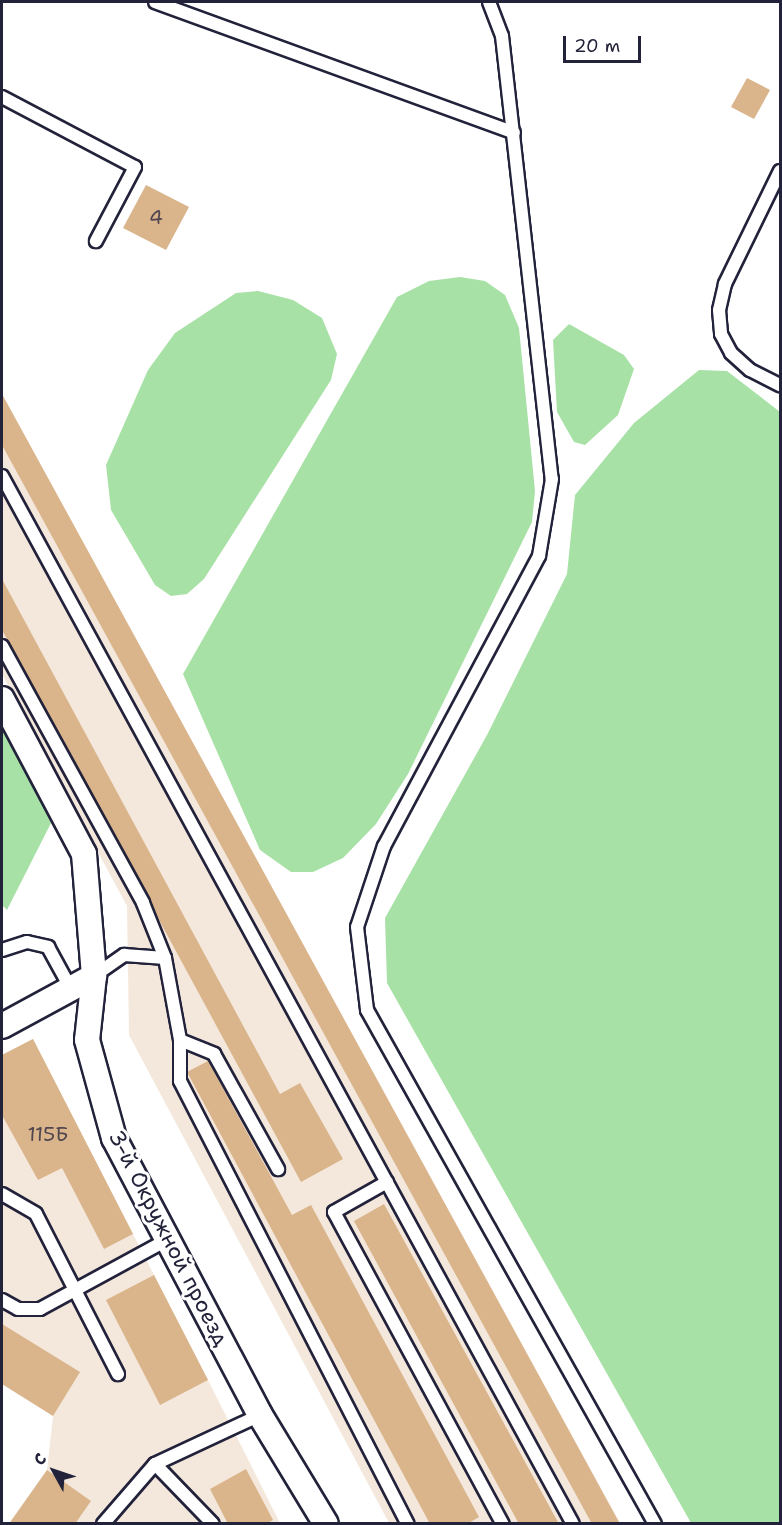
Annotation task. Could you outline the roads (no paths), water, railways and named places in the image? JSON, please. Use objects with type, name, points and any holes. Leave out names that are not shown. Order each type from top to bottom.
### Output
[{"type":"street","name":"3-й Окружной проезд","points":[[2,699],[84,854],[94,976],[87,1040],[114,1138],[170,1238],[260,1415],[326,1524]]},
{"type":"street","points":[[2,1026],[94,976]]},
{"type":"lane","points":[[155,2],[514,133]]},
{"type":"lane","points":[[489,2],[502,36],[552,479],[539,556],[384,846],[357,927],[367,1010],[656,1524]]},
{"type":"lane","points":[[2,97],[135,167],[96,241]]},
{"type":"lane","points":[[780,171],[724,284],[719,310],[721,334],[731,353],[750,370],[780,385]]},
{"type":"lane","points":[[2,476],[573,1524]]},
{"type":"lane","points":[[2,646],[143,903],[165,958],[180,1040],[180,1081],[408,1524]]},
{"type":"lane","points":[[2,950],[27,942],[48,947],[71,989]]},
{"type":"lane","points":[[94,976],[124,955],[165,958]]},
{"type":"lane","points":[[180,1040],[214,1054],[278,1169]]},
{"type":"lane","points":[[387,1182],[334,1212],[501,1523]]},
{"type":"lane","points":[[2,1194],[36,1214],[118,1374]]},
{"type":"lane","points":[[2,1300],[31,1311],[75,1290],[170,1238]]},
{"type":"lane","points":[[103,1524],[155,1464],[260,1415]]},
{"type":"lane","points":[[155,1464],[213,1524]]}]
